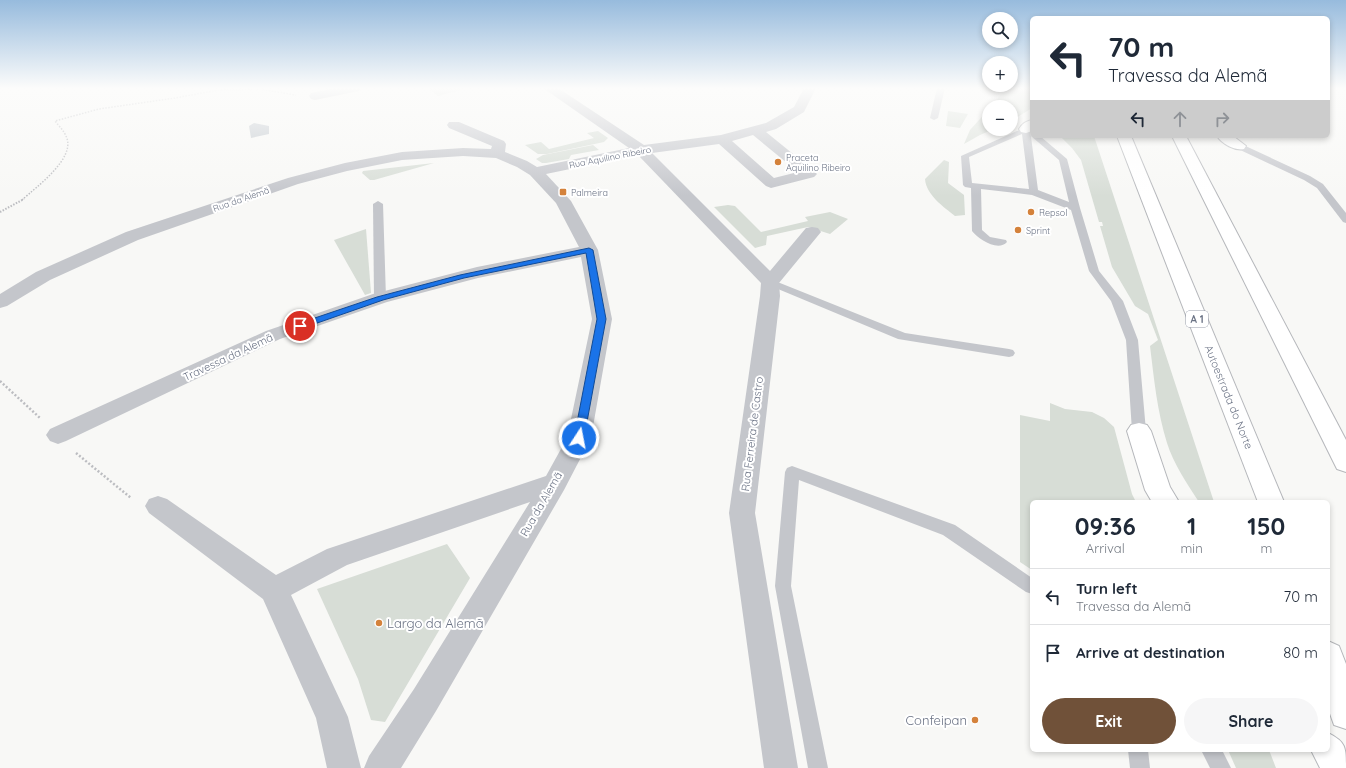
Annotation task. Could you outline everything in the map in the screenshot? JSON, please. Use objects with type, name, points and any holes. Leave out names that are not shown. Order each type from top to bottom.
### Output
[{"type":"highway","name":"Autoestrada do Norte","points":[[1125,138],[1270,500]]},
{"type":"highway","points":[[1180,138],[1346,463]]},
{"type":"highway","points":[[1227,138],[1239,146]]},
{"type":"highway","points":[[1139,431],[1158,490],[1165,500]]},
{"type":"highway","points":[[1330,662],[1346,713]]},
{"type":"highway","points":[[1329,752],[1340,768]]},
{"type":"street","points":[[602,124],[641,150],[770,282],[812,232]]},
{"type":"street","name":"Rua Aquilino Ribeiro","points":[[535,172],[641,150],[722,139],[775,124]]},
{"type":"street","points":[[454,125],[499,144],[498,154]]},
{"type":"street","points":[[722,139],[771,183],[809,174],[755,130]]},
{"type":"street","name":"Rua da Alemã","points":[[0,302],[43,276],[132,236],[293,181],[345,167],[402,156],[463,152],[498,154],[522,164],[535,172],[563,201],[589,250],[602,319],[579,438],[555,482],[425,700],[381,768]]},
{"type":"street","name":"Travessa da Alemã","points":[[58,435],[273,335],[380,298],[477,273],[589,250]]},
{"type":"street","name":"Rua Ferreira de Castro","points":[[770,282],[770,296],[742,513],[781,768]]},
{"type":"street","points":[[274,590],[337,557],[555,482]]},
{"type":"street","points":[[158,506],[274,590],[332,717],[344,768]]},
{"type":"lane","points":[[1030,131],[965,156],[968,184],[1034,192],[1075,208]]},
{"type":"lane","points":[[1030,132],[1026,138],[1034,192]]},
{"type":"lane","points":[[1039,138],[1063,159],[1075,208],[1094,271],[1117,301],[1132,340],[1139,431]]},
{"type":"lane","points":[[1239,146],[1320,186],[1346,220]]},
{"type":"lane","points":[[976,185],[976,231],[987,240],[1002,242]]},
{"type":"lane","points":[[378,204],[380,298]]},
{"type":"lane","points":[[770,282],[902,336],[1009,353]]},
{"type":"lane","points":[[818,768],[783,586],[792,472],[949,530],[1030,586]]},
{"type":"lane","points":[[1138,752],[1140,768]]},
{"type":"lane","points":[[1212,752],[1221,768]]},
{"type":"path","points":[[0,212],[22,200],[54,171],[67,153],[67,137],[56,124]]},
{"type":"shaded area","points":[[253,124],[258,124],[269,126],[269,134],[251,138],[249,126]]},
{"type":"shaded area","points":[[946,124],[962,124],[960,128],[946,126]]},
{"type":"shaded area","points":[[976,124],[982,124],[982,134],[964,144],[970,130]]},
{"type":"shaded area","points":[[598,131],[608,138],[604,142],[547,154],[538,154],[525,145],[541,142],[549,149],[594,138],[587,133]]},
{"type":"shaded area","points":[[1062,138],[1095,138],[1213,500],[1198,500],[1181,474],[1170,451],[1158,407],[1150,346],[1158,340],[1148,314],[1135,306],[1112,267],[1100,226],[1103,226],[1102,222],[1099,222],[1081,160]]},
{"type":"shaded area","points":[[593,145],[599,150],[571,155],[569,159],[542,163],[536,159],[543,155]]},
{"type":"shaded area","points":[[944,160],[949,162],[948,183],[964,195],[965,215],[955,216],[936,200],[926,185],[925,179]]},
{"type":"shaded area","points":[[434,163],[374,180],[370,180],[362,173],[363,171]]},
{"type":"shaded area","points":[[728,205],[735,206],[761,232],[808,221],[805,217],[830,212],[848,219],[830,234],[808,227],[767,236],[766,245],[755,248],[714,207]]},
{"type":"shaded area","points":[[366,229],[371,293],[365,295],[334,240]]},
{"type":"shaded area","points":[[1050,403],[1065,409],[1092,412],[1104,418],[1114,427],[1132,494],[1135,500],[1030,500],[1030,569],[1020,562],[1020,415],[1050,421]]},
{"type":"shaded area","points":[[447,544],[470,578],[385,722],[371,720],[358,679],[317,589]]},
{"type":"shaded area","points":[[1229,752],[1270,752],[1276,768],[1236,768]]},
{"type":"place","name":"Praceta Aquilino Ribeiro","points":[[778,162]]},
{"type":"place","name":"Palmeira","points":[[563,192]]},
{"type":"place","name":"Repsol","points":[[1031,212]]},
{"type":"place","name":"Sprint","points":[[1018,230]]},
{"type":"place","name":"Largo da Alemã","points":[[379,623]]},
{"type":"place","name":"Confeipan","points":[[975,720]]},
{"type":"route","points":[[300,326],[380,298],[463,276],[589,250],[602,319],[579,438]]}]
